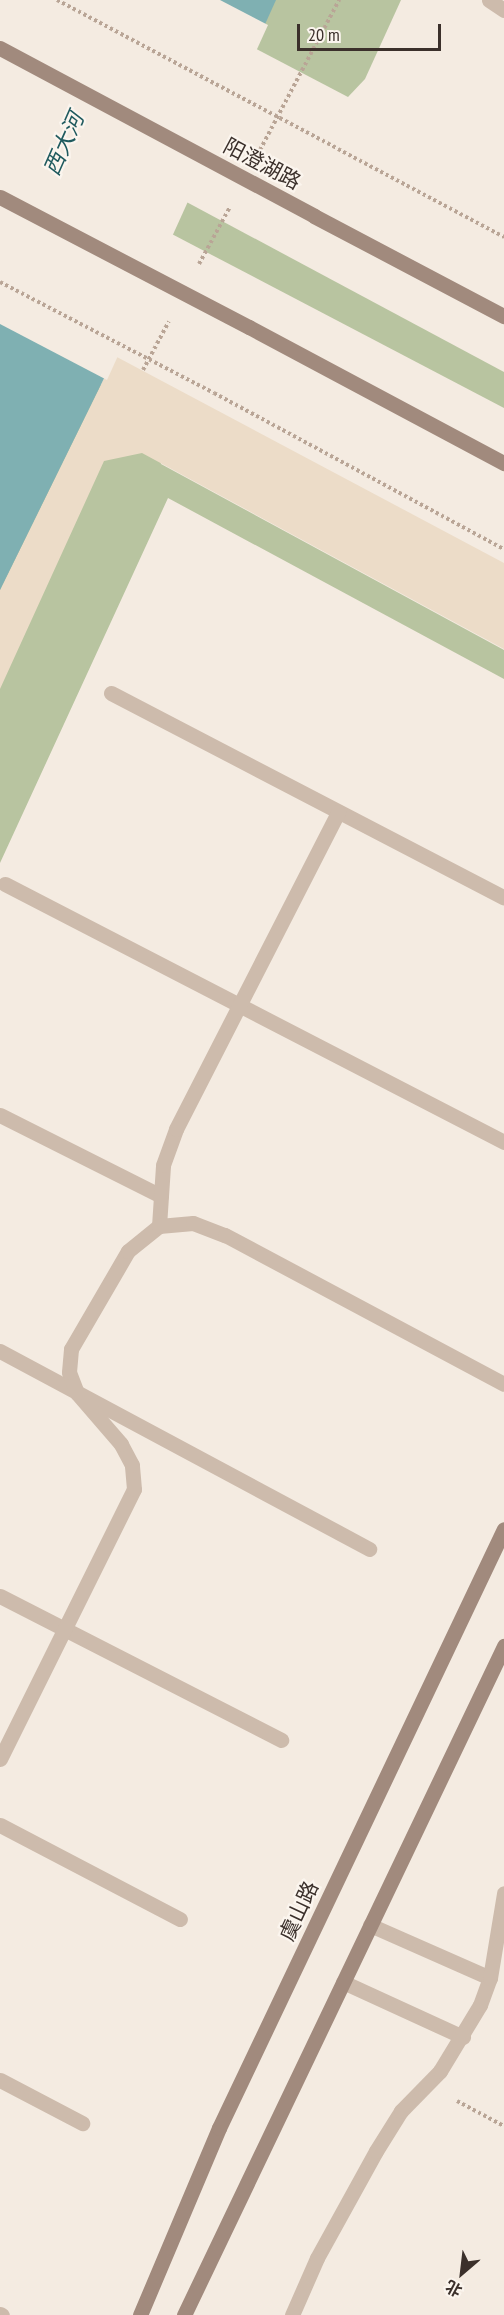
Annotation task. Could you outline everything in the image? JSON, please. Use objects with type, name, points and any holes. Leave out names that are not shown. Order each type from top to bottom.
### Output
[{"type":"street","name":"阳澄湖路","points":[[0,48],[504,316]]},
{"type":"street","points":[[0,197],[504,463]]},
{"type":"street","name":"虞山路","points":[[140,2315],[219,2128],[504,1529]]},
{"type":"street","points":[[184,2315],[504,1646]]},
{"type":"lane","points":[[489,0],[504,10]]},
{"type":"lane","points":[[111,693],[504,898]]},
{"type":"lane","points":[[159,1226],[163,1165],[176,1129],[338,812]]},
{"type":"lane","points":[[5,884],[504,1142]]},
{"type":"lane","points":[[0,1115],[160,1196]]},
{"type":"lane","points":[[0,1759],[134,1489],[132,1465],[121,1444],[77,1392],[69,1372],[71,1349],[128,1251],[159,1226],[193,1223],[225,1235],[504,1384]]},
{"type":"lane","points":[[0,1351],[369,1549]]},
{"type":"lane","points":[[0,1596],[281,1740]]},
{"type":"lane","points":[[0,1825],[180,1919]]},
{"type":"lane","points":[[292,2315],[317,2258],[376,2151],[402,2111],[429,2086],[463,2037],[490,1978],[504,1893]]},
{"type":"lane","points":[[370,1925],[490,1978]]},
{"type":"lane","points":[[343,1982],[463,2037]]},
{"type":"lane","points":[[0,2080],[82,2123]]},
{"type":"path","points":[[57,0],[504,237]]},
{"type":"path","points":[[0,282],[214,393],[504,549]]},
{"type":"path","points":[[429,2086],[504,2126]]},
{"type":"green space","points":[[163,0],[401,0],[365,79],[348,97]]},
{"type":"green space","points":[[0,102],[504,372],[504,408],[0,144]]},
{"type":"green space","points":[[0,332],[149,410],[161,464],[504,650],[504,679],[168,498],[0,863]]},
{"type":"shaded area","points":[[115,356],[504,563],[504,649],[142,453],[104,461],[0,689],[0,590]]},
{"type":"water","name":"西大河","points":[[0,0],[276,0],[115,356],[0,590]]},
{"type":"pier","points":[[0,0],[220,0],[268,25],[107,380],[0,324]]}]
